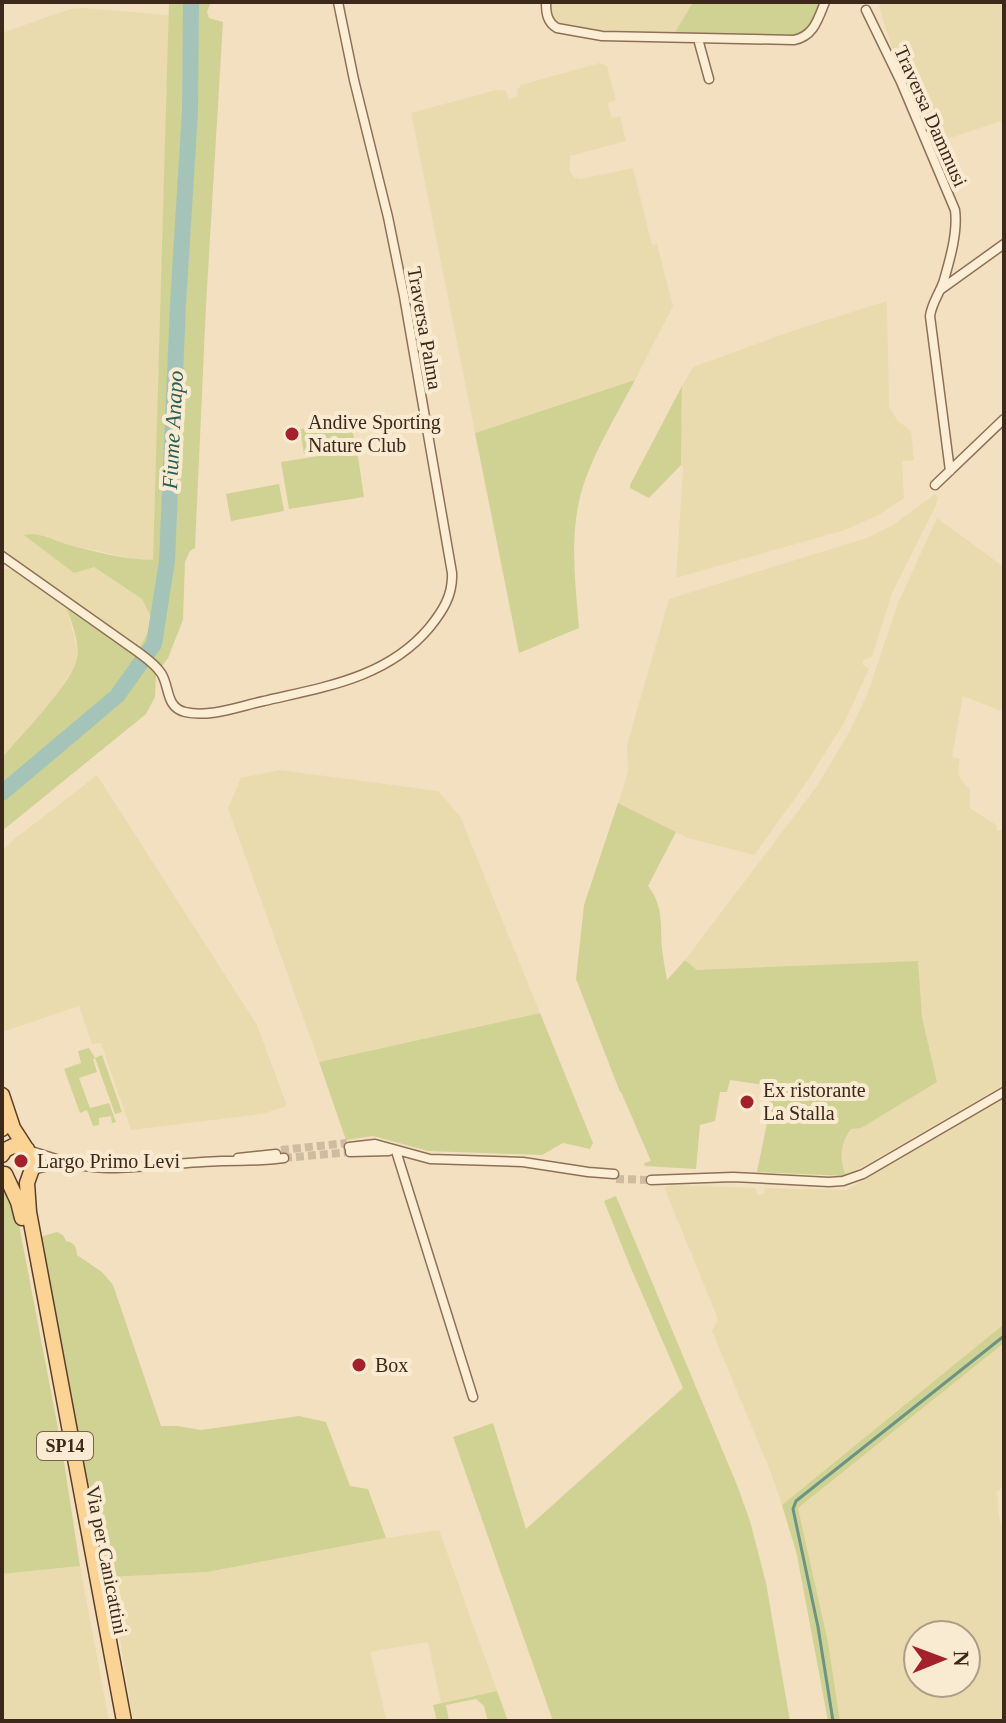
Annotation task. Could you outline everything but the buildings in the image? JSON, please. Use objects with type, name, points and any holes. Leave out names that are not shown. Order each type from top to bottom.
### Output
[{"type":"main road","points":[[2,1095],[13,1128],[33,1159],[32,1169],[12,1180]]},
{"type":"main road","points":[[2,1155],[13,1146],[28,1150]]},
{"type":"main road","name":"Via per Canicattini","points":[[12,1180],[21,1211],[117,1721]]},
{"type":"main road","name":"Via per Canicattini","points":[[12,1180],[26,1193],[124,1721]]},
{"type":"street","name":"Traversa Palma","points":[[2,556],[138,652],[159,669],[173,704],[180,710],[196,713],[212,713],[343,682],[393,660],[418,641],[450,597],[452,573],[404,296],[338,2]]},
{"type":"street","points":[[546,2],[547,16],[557,28],[602,36],[794,40],[812,31],[825,2]]},
{"type":"street","name":"Traversa Dammusi","points":[[866,10],[901,82],[955,210],[955,226],[944,280],[930,316],[950,471]]},
{"type":"street","points":[[698,39],[709,79]]},
{"type":"street","points":[[940,291],[1004,244]]},
{"type":"street","points":[[935,485],[1004,419]]},
{"type":"street","points":[[650,1178],[843,1181],[863,1174],[1004,1092]]},
{"type":"street","points":[[349,1150],[375,1148],[430,1159],[523,1162],[573,1175],[615,1176]]},
{"type":"street","points":[[28,1150],[77,1166]]},
{"type":"street","points":[[396,1151],[473,1397]]},
{"type":"street","points":[[12,1180],[45,1167],[113,1169],[283,1156]]},
{"type":"shaded area","points":[[549,2],[693,2],[674,34],[601,32],[560,25],[551,19]]},
{"type":"shaded area","points":[[882,2],[1004,2],[1004,120],[932,144],[903,77],[910,70],[907,66],[902,69],[892,48],[879,7]]},
{"type":"shaded area","points":[[70,9],[169,15],[153,561],[66,544],[36,533],[142,599],[150,615],[150,629],[141,647],[2,551],[2,33]]},
{"type":"shaded area","points":[[600,63],[607,66],[616,100],[607,103],[612,118],[620,116],[626,141],[570,156],[570,171],[574,177],[581,179],[633,168],[652,245],[657,244],[673,306],[635,380],[475,433],[411,113],[496,90],[506,91],[509,99],[518,96],[517,90],[521,85]]},
{"type":"shaded area","points":[[887,301],[889,406],[897,420],[911,431],[914,460],[902,461],[904,498],[879,515],[845,530],[676,578],[683,467],[682,386],[693,367]]},
{"type":"shaded area","points":[[935,494],[938,498],[936,505],[892,593],[872,657],[863,660],[863,665],[869,669],[844,723],[806,783],[754,855],[688,838],[618,803],[628,772],[627,745],[669,599],[867,538],[893,525]]},
{"type":"shaded area","points":[[937,518],[1004,567],[1004,712],[963,696],[952,757],[960,759],[958,775],[970,790],[970,808],[996,825],[997,831],[1004,830],[1004,1085],[846,1176],[841,1164],[841,1150],[851,1129],[937,1082],[919,993],[697,970],[685,960],[817,786],[850,731],[868,692],[898,603]]},
{"type":"shaded area","points":[[2,569],[14,571],[67,609],[77,658],[54,699],[2,758]]},
{"type":"shaded area","points":[[280,770],[438,791],[460,816],[540,1013],[319,1062],[228,808],[241,778]]},
{"type":"shaded area","points":[[97,775],[257,1025],[287,1106],[262,1114],[131,1130],[101,1043],[92,1044],[79,1006],[2,1032],[2,851]]},
{"type":"shaded area","points":[[1004,1099],[1004,1324],[782,1505],[712,1331],[718,1319],[664,1187],[755,1188],[758,1195],[764,1193],[765,1188],[846,1190]]},
{"type":"shaded area","points":[[1004,1343],[1004,1485],[997,1492],[1004,1532],[1004,1721],[840,1721],[828,1642],[798,1508]]},
{"type":"shaded area","points":[[439,1530],[497,1691],[441,1703],[428,1642],[370,1652],[387,1721],[133,1721],[110,1577],[207,1572]]},
{"type":"shaded area","points":[[80,1566],[109,1721],[2,1721],[2,1574]]},
{"type":"green space","points":[[169,2],[211,2],[207,12],[209,18],[223,22],[195,548],[185,562],[183,620],[168,658],[156,674],[155,697],[146,714],[2,831],[2,758],[56,695],[77,658],[76,640],[67,609],[135,656],[150,629],[150,615],[142,599],[94,567],[74,573],[24,535],[41,535],[109,555],[153,560]]},
{"type":"green space","points":[[693,2],[820,2],[809,25],[798,35],[674,34]]},
{"type":"green space","points":[[635,380],[596,454],[580,498],[574,554],[579,628],[519,653],[475,433]]},
{"type":"green space","points":[[682,386],[681,465],[649,498],[630,488],[630,485]]},
{"type":"green space","points":[[351,421],[355,445],[304,454],[300,429]]},
{"type":"green space","points":[[357,450],[364,497],[289,509],[281,462]]},
{"type":"green space","points":[[279,484],[284,511],[231,521],[226,494]]},
{"type":"green space","points":[[618,803],[676,832],[648,886],[659,908],[667,980],[685,960],[697,970],[918,961],[922,1017],[937,1082],[861,1128],[851,1129],[842,1152],[846,1176],[757,1172],[769,1113],[770,1086],[730,1080],[727,1092],[720,1092],[715,1121],[700,1125],[696,1169],[645,1166],[644,1163],[651,1161],[576,979],[584,905]]},
{"type":"green space","points":[[540,1013],[593,1143],[590,1149],[563,1143],[542,1155],[428,1151],[373,1136],[346,1140],[319,1062]]},
{"type":"green space","points":[[89,1048],[95,1058],[97,1072],[79,1078],[90,1108],[109,1103],[116,1122],[112,1123],[111,1116],[99,1118],[99,1125],[93,1126],[87,1110],[80,1113],[64,1069],[81,1063],[78,1051]]},
{"type":"green space","points":[[102,1055],[122,1112],[115,1114],[95,1058]]},
{"type":"green space","points":[[2,1193],[9,1194],[15,1204],[62,1449],[80,1566],[2,1574]]},
{"type":"green space","points":[[616,1196],[750,1521],[766,1583],[790,1721],[553,1721],[453,1437],[493,1423],[526,1529],[683,1388],[604,1201]]},
{"type":"green space","points":[[57,1232],[74,1245],[77,1255],[102,1272],[113,1285],[161,1426],[201,1430],[299,1416],[326,1422],[350,1486],[368,1489],[386,1538],[207,1572],[110,1577],[105,1573],[40,1237]]},
{"type":"green space","points":[[1004,1324],[1004,1343],[798,1508],[828,1642],[840,1721],[828,1721],[797,1555],[782,1505]]},
{"type":"green space","points":[[497,1691],[508,1721],[488,1721],[484,1706],[476,1699],[446,1705],[449,1721],[437,1721],[433,1705]]},
{"type":"waterway","name":"Fiume Anapo","points":[[2,793],[117,696],[154,644],[167,561],[190,112],[191,2]]},
{"type":"waterway","points":[[833,1721],[818,1627],[793,1509],[796,1501],[1004,1336]]},
{"type":"tunnel","points":[[281,1150],[347,1143]]},
{"type":"tunnel","points":[[284,1158],[350,1152]]},
{"type":"tunnel","points":[[616,1179],[651,1180]]},
{"type":"place","name":"Andive Sporting Nature Club","points":[[292,434]]},
{"type":"place","name":"Ex ristorante La Stalla","points":[[747,1102]]},
{"type":"place","name":"Largo Primo Levi","points":[[21,1161]]},
{"type":"place","name":"Box","points":[[359,1365]]}]
